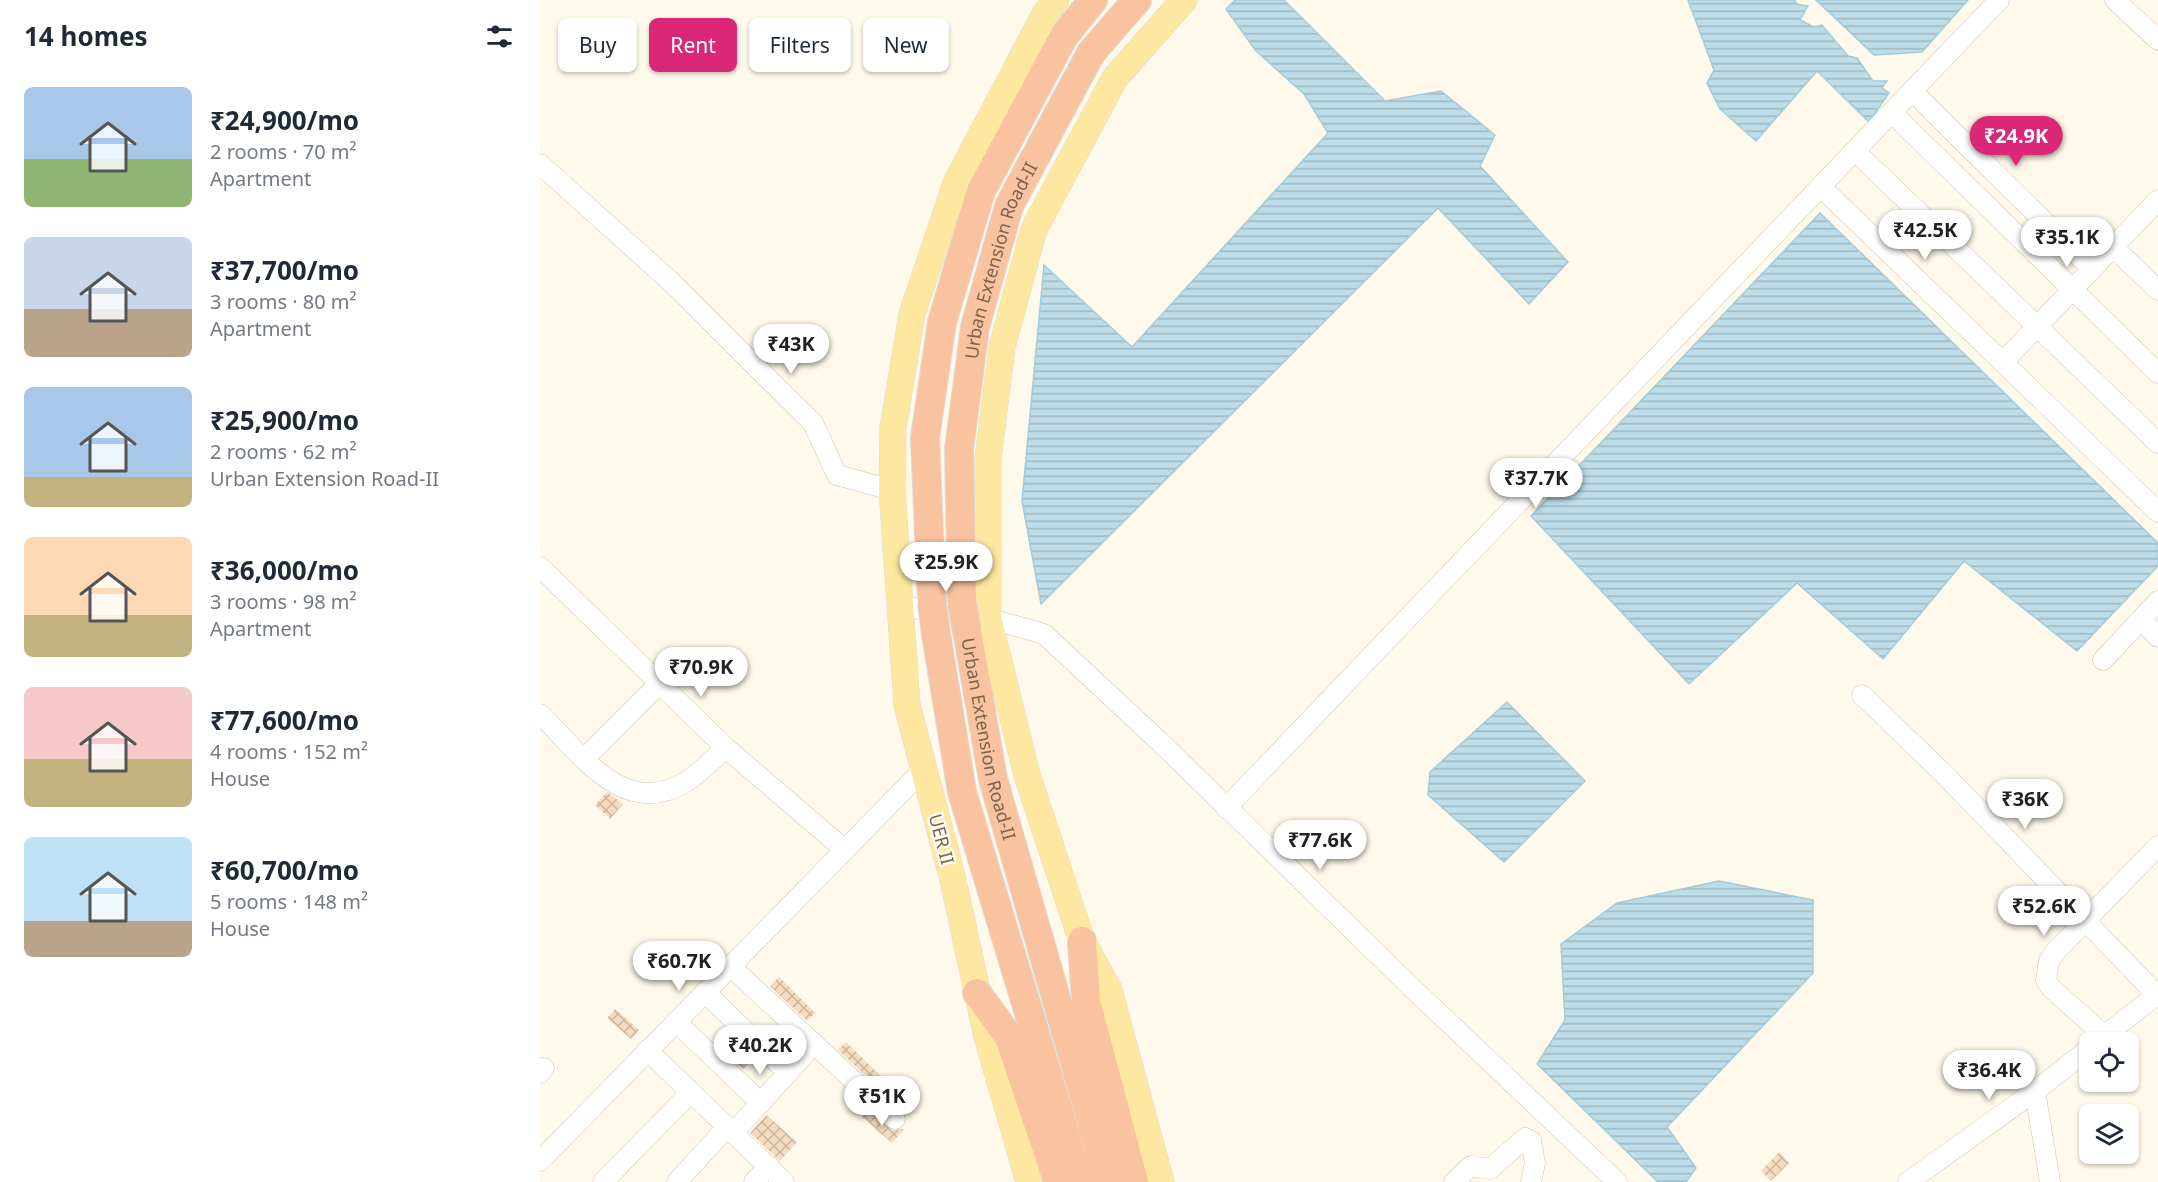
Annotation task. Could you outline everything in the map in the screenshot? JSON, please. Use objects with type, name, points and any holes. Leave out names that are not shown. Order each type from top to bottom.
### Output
[{"type":"highway","name":"Urban Extension Road-II","points":[[1080,1182],[962,792],[934,615],[925,438],[942,322],[981,191],[1064,36],[1093,0]]},
{"type":"highway","name":"Urban Extension Road-II","points":[[1109,1182],[993,779],[970,616],[959,449],[975,327],[1009,206],[1091,53],[1137,0]]},
{"type":"highway","points":[[1082,941],[1086,1001],[1134,1182]]},
{"type":"highway","points":[[977,993],[1010,1037],[1058,1182]]},
{"type":"main road","name":"UER II","points":[[1029,1182],[987,1037],[953,880],[907,705],[892,490],[893,428],[915,303],[956,183],[1045,14],[1056,0]]},
{"type":"main road","points":[[1161,1182],[1109,990],[1082,941],[1027,775],[970,616],[1002,347],[1034,229],[1115,78],[1184,0]]},
{"type":"street","points":[[1226,808],[1999,0]]},
{"type":"street","points":[[2115,0],[2158,40]]},
{"type":"street","points":[[1913,92],[2092,269]]},
{"type":"street","points":[[1892,113],[2158,373]]},
{"type":"street","points":[[1855,151],[2158,442]]},
{"type":"street","points":[[540,164],[669,280],[813,423],[837,475],[892,490]]},
{"type":"street","points":[[1821,187],[2158,512]]},
{"type":"street","points":[[2003,362],[2072,289],[2155,209]]},
{"type":"street","points":[[2114,247],[2158,290]]},
{"type":"street","points":[[540,567],[726,748],[845,850]]},
{"type":"street","points":[[2103,660],[2158,601]]},
{"type":"street","points":[[899,606],[934,615],[970,616],[1044,634],[1617,1182]]},
{"type":"street","points":[[2140,620],[2158,637]]},
{"type":"street","points":[[584,759],[659,684]]},
{"type":"street","points":[[1862,695],[2158,994],[2110,1032]]},
{"type":"street","points":[[540,714],[584,759],[616,785],[649,795],[683,784],[726,748]]},
{"type":"street","points":[[540,1161],[924,769]]},
{"type":"street","points":[[2094,1032],[2058,996],[2046,980],[2049,961],[2085,919],[2158,846]]},
{"type":"street","points":[[730,966],[895,1119]]},
{"type":"street","points":[[705,992],[788,1073]]},
{"type":"street","points":[[676,1022],[761,1103]]},
{"type":"street","points":[[677,1182],[761,1103],[814,1044]]},
{"type":"street","points":[[647,1050],[784,1182]]},
{"type":"street","points":[[1908,1182],[2079,1057]]},
{"type":"street","points":[[2035,1091],[2050,1182]]},
{"type":"street","points":[[603,1182],[691,1092]]},
{"type":"street","points":[[1531,1141],[1552,1119]]},
{"type":"street","points":[[1454,1182],[1471,1166],[1490,1169],[1525,1138],[1531,1141]]},
{"type":"street","points":[[1531,1141],[1535,1163],[1531,1182]]},
{"type":"street","points":[[1936,1162],[1938,1182]]},
{"type":"street","points":[[754,1182],[769,1166]]},
{"type":"water","points":[[1235,0],[1284,0],[1385,101],[1441,91],[1495,135],[1480,166],[1568,262],[1529,304],[1438,208],[1041,604],[1022,501],[1044,265],[1132,347],[1328,133],[1304,94],[1256,51],[1226,9]]},
{"type":"water","points":[[1688,0],[1794,0],[1797,4],[1808,6],[1800,20],[1814,27],[1822,25],[1848,56],[1857,58],[1873,81],[1887,81],[1882,88],[1889,93],[1869,122],[1817,71],[1756,141],[1720,109],[1707,83],[1714,70]]},
{"type":"water","points":[[1816,0],[1968,0],[1922,52],[1874,55]]},
{"type":"water","points":[[1820,213],[2158,543],[2158,566],[2077,651],[1964,561],[1883,659],[1797,583],[1689,684],[1531,516]]},
{"type":"water","points":[[1507,702],[1585,781],[1504,862],[1428,795],[1430,772]]},
{"type":"water","points":[[1719,881],[1813,900],[1813,973],[1667,1127],[1696,1168],[1686,1182],[1658,1182],[1537,1064],[1565,1020],[1561,944],[1617,903]]},
{"type":"building","points":[[607,792],[623,804],[610,819],[595,805]]},
{"type":"building","points":[[779,977],[815,1013],[807,1021],[770,986]]},
{"type":"building","points":[[615,1009],[639,1030],[631,1039],[607,1018]]},
{"type":"building","points":[[726,1029],[755,1057],[743,1069],[714,1042]]},
{"type":"building","points":[[846,1042],[883,1078],[876,1085],[838,1050]]},
{"type":"building","points":[[868,1110],[892,1130],[904,1129],[892,1143],[862,1117]]},
{"type":"building","points":[[766,1115],[797,1142],[780,1161],[750,1133]]},
{"type":"building","points":[[1779,1152],[1789,1163],[1771,1181],[1761,1171]]}]
